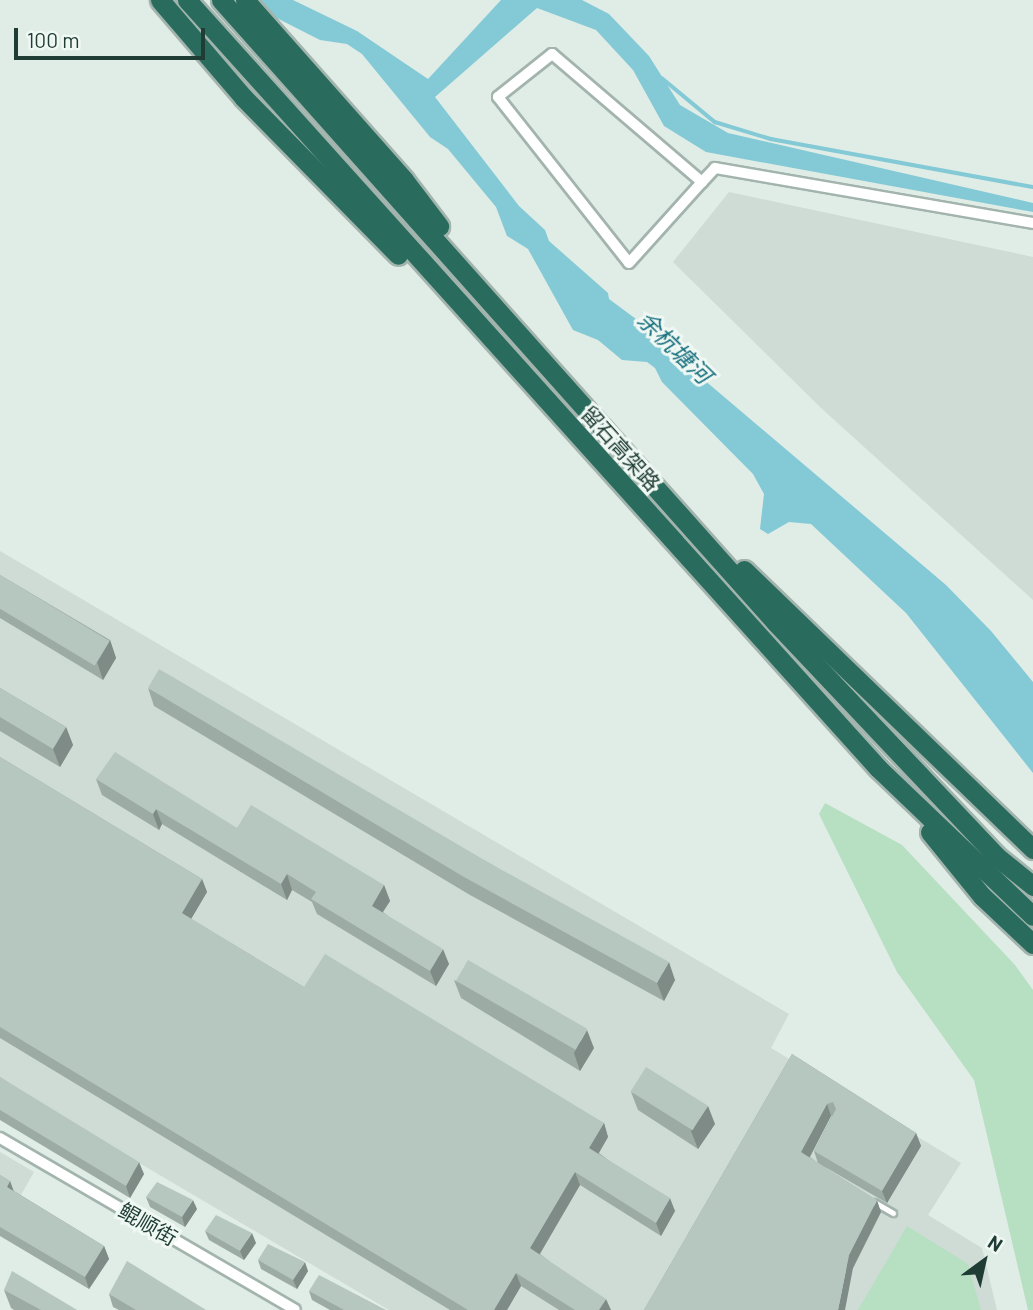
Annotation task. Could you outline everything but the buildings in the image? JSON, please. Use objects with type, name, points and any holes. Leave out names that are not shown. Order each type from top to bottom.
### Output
[{"type":"highway","points":[[160,0],[243,97],[359,218],[494,346]]},
{"type":"highway","name":"留石高架路","points":[[187,0],[494,346],[878,768],[1033,916]]},
{"type":"highway","name":"留石高架路","points":[[221,0],[896,751],[996,856],[1033,886]]},
{"type":"highway","points":[[246,0],[404,180],[520,333]]},
{"type":"highway","points":[[673,503],[1033,849]]},
{"type":"highway","points":[[878,768],[982,896],[1033,944]]},
{"type":"street","points":[[702,182],[552,54],[498,97],[629,263],[702,182],[715,167],[1033,223]]},
{"type":"street","name":"鲲顺街","points":[[0,1138],[295,1310]]},
{"type":"lane","points":[[865,1196],[893,1213]]},
{"type":"shaded area","points":[[729,192],[1033,257],[1033,600],[820,407],[673,262]]},
{"type":"shaded area","points":[[0,551],[789,1014],[771,1048],[961,1163],[928,1215],[982,1248],[997,1310],[389,1310],[0,1081]]},
{"type":"shaded area","points":[[0,1152],[34,1172],[0,1232]]},
{"type":"green space","points":[[825,803],[902,845],[1015,965],[1033,990],[1033,1310],[1028,1310],[974,1080],[897,972],[819,814]]},
{"type":"green space","points":[[907,1226],[968,1264],[981,1310],[858,1310]]},
{"type":"water","points":[[209,0],[293,0],[357,31],[428,79],[501,0],[582,0],[609,14],[649,56],[680,105],[728,133],[1033,203],[1033,212],[706,152],[664,126],[633,70],[596,30],[537,8],[435,97],[519,206],[545,230],[549,241],[608,293],[609,299],[663,339],[670,351],[946,585],[991,631],[1033,682],[1033,773],[906,613],[811,524],[789,522],[768,534],[760,529],[764,494],[753,474],[662,382],[655,368],[647,362],[622,360],[598,340],[573,330],[528,249],[507,236],[496,207],[448,149],[430,137],[362,54],[347,44],[320,40],[255,7]]},
{"type":"waterway","points":[[662,78],[715,122],[771,139],[1033,187]]},
{"type":"water label","name":"余杭塘河","points":[[675,347]]}]
